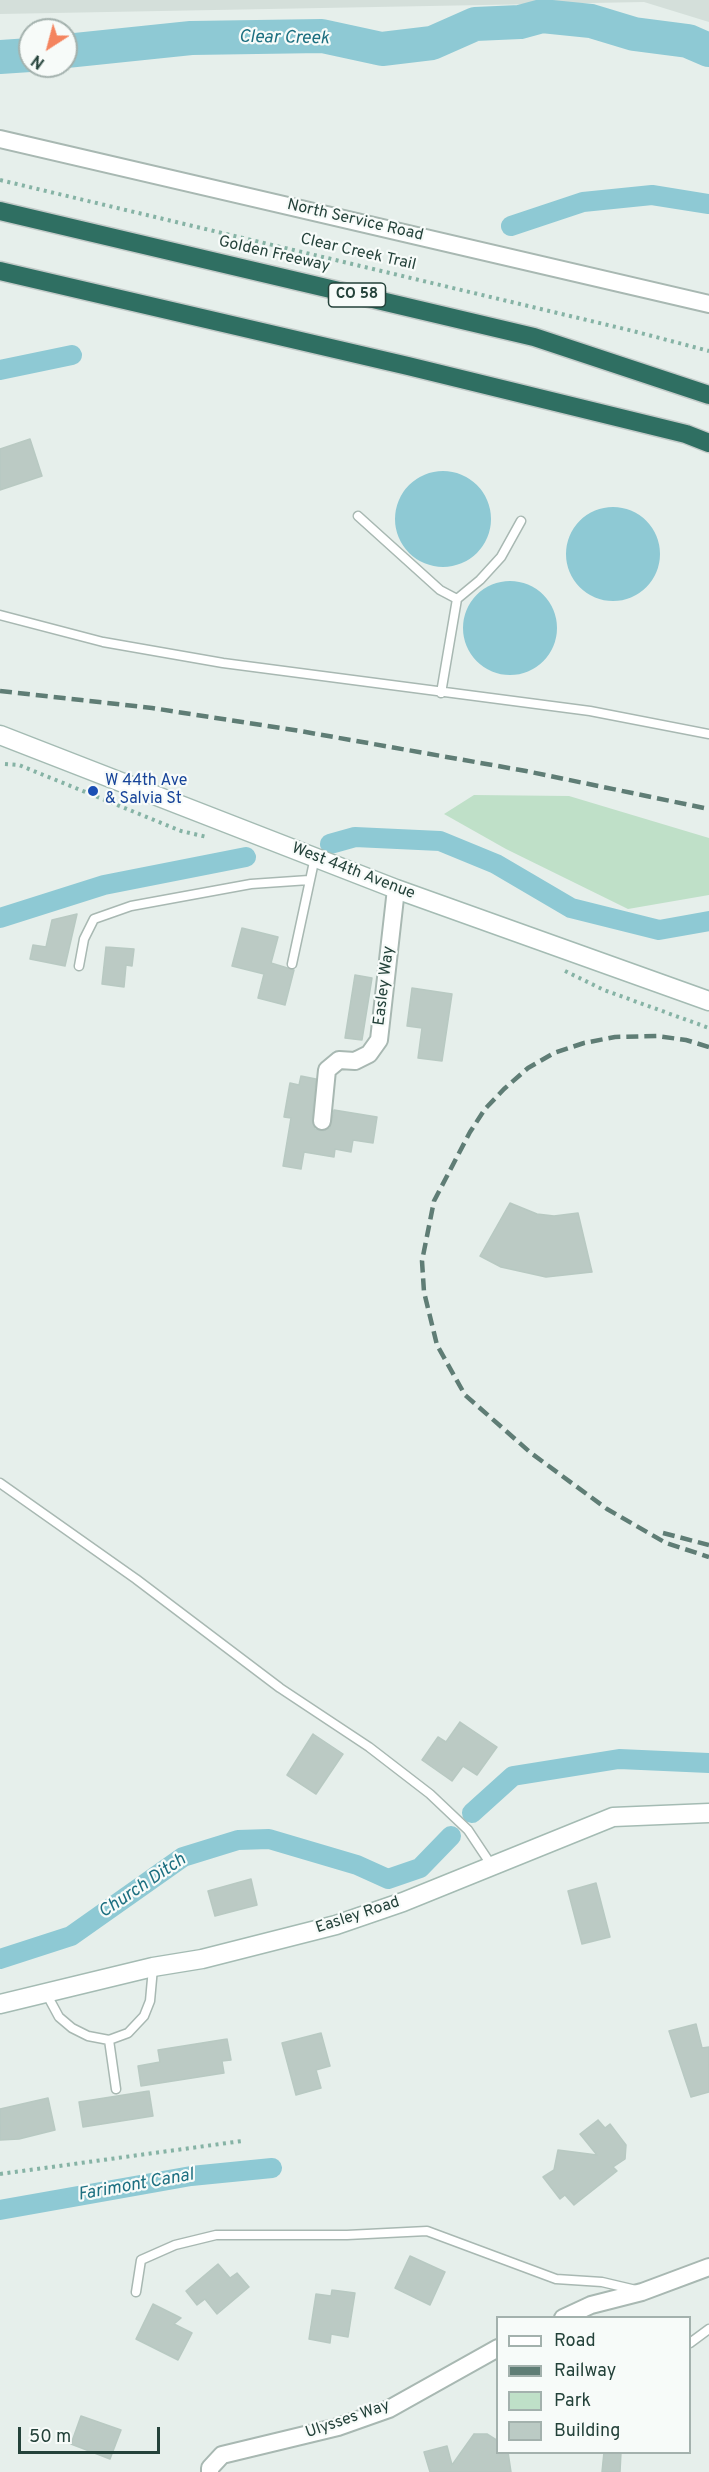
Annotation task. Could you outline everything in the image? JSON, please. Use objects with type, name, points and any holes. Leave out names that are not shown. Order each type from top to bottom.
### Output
[{"type":"highway","name":"Golden Freeway","points":[[0,211],[534,337],[709,395]]},
{"type":"highway","points":[[0,271],[408,366],[686,434],[709,443]]},
{"type":"street","name":"North Service Road","points":[[0,139],[709,304]]},
{"type":"street","name":"West 44th Avenue","points":[[0,735],[396,890],[709,1001]]},
{"type":"street","name":"Easley Way","points":[[322,1121],[327,1071],[339,1060],[354,1061],[369,1054],[379,1040],[396,890]]},
{"type":"street","name":"Easley Road","points":[[0,2004],[153,1967],[202,1959],[336,1925],[402,1902],[613,1817],[709,1813]]},
{"type":"street","points":[[570,2316],[591,2305],[642,2292],[709,2267]]},
{"type":"street","name":"Ulysses Way","points":[[210,2472],[210,2468],[222,2455],[338,2427],[389,2409],[496,2349]]},
{"type":"lane","points":[[358,516],[440,590],[457,599]]},
{"type":"lane","points":[[441,693],[457,599],[501,558],[521,521]]},
{"type":"lane","points":[[0,615],[103,642],[223,663],[590,711],[709,734]]},
{"type":"lane","points":[[292,964],[313,856]]},
{"type":"lane","points":[[79,966],[84,939],[94,919],[130,906],[240,886],[309,880]]},
{"type":"lane","points":[[0,1483],[136,1579],[280,1688],[369,1747],[430,1794],[468,1830],[493,1866]]},
{"type":"lane","points":[[46,1993],[59,2017],[72,2028],[88,2036],[109,2040],[128,2033],[144,2016],[150,2001],[153,1967]]},
{"type":"lane","points":[[109,2040],[116,2089]]},
{"type":"lane","points":[[136,2292],[141,2260],[175,2245],[216,2235],[347,2235],[427,2231],[556,2279],[602,2282],[642,2292]]},
{"type":"lane","points":[[691,2342],[709,2330]]},
{"type":"path","name":"Clear Creek Trail","points":[[0,180],[610,325],[709,351]]},
{"type":"path","points":[[5,764],[19,765],[95,797]]},
{"type":"path","points":[[0,2174],[242,2141]]},
{"type":"shaded area","points":[[0,0],[709,0],[709,22],[644,2],[0,14]]},
{"type":"green space","points":[[474,795],[569,796],[709,838],[709,895],[628,909],[506,849],[444,814]]},
{"type":"water","points":[[443,471],[461,475],[477,485],[487,501],[491,519],[487,537],[477,553],[461,563],[443,567],[425,563],[409,553],[399,537],[395,519],[399,501],[409,485],[425,475]]},
{"type":"water","points":[[604,507],[622,507],[647,520],[657,536],[660,554],[657,572],[647,588],[622,601],[604,601],[579,588],[566,563],[566,545],[579,520]]},
{"type":"water","points":[[510,581],[528,584],[543,595],[554,610],[557,628],[554,646],[543,661],[528,672],[510,675],[492,672],[477,661],[466,646],[463,628],[466,610],[477,595],[492,584]]},
{"type":"building","points":[[30,439],[42,476],[0,490],[0,449]]},
{"type":"building","points":[[77,914],[65,966],[30,959],[33,945],[46,947],[52,920]]},
{"type":"building","points":[[242,928],[278,937],[271,963],[294,970],[285,1005],[258,998],[264,974],[232,966]]},
{"type":"building","points":[[106,947],[134,949],[132,966],[126,965],[124,987],[102,984]]},
{"type":"building","points":[[355,975],[372,978],[362,1040],[345,1038]]},
{"type":"building","points":[[412,988],[452,994],[442,1061],[418,1058],[422,1028],[407,1026]]},
{"type":"building","points":[[301,1076],[316,1079],[312,1120],[315,1129],[322,1131],[330,1128],[334,1110],[377,1117],[373,1143],[353,1140],[351,1152],[335,1149],[334,1157],[304,1152],[301,1169],[283,1166],[291,1118],[284,1117],[290,1083],[299,1085]]},
{"type":"building","points":[[510,1203],[537,1214],[554,1216],[578,1213],[592,1272],[546,1277],[501,1267],[480,1256]]},
{"type":"building","points":[[460,1722],[497,1747],[477,1775],[463,1766],[452,1781],[422,1760],[438,1737],[446,1742]]},
{"type":"building","points":[[313,1734],[343,1754],[316,1794],[287,1775]]},
{"type":"building","points":[[251,1879],[257,1905],[215,1916],[208,1891]]},
{"type":"building","points":[[596,1883],[610,1937],[582,1944],[568,1891]]},
{"type":"building","points":[[696,2024],[702,2048],[709,2047],[709,2092],[691,2097],[669,2031]]},
{"type":"building","points":[[321,2033],[330,2066],[316,2070],[321,2088],[296,2095],[282,2043]]},
{"type":"building","points":[[227,2039],[231,2060],[222,2061],[224,2073],[141,2086],[138,2066],[160,2062],[158,2050]]},
{"type":"building","points":[[149,2091],[153,2116],[83,2127],[79,2102]]},
{"type":"building","points":[[48,2098],[55,2130],[19,2139],[0,2140],[0,2109]]},
{"type":"building","points":[[598,2120],[605,2128],[610,2124],[626,2145],[625,2159],[613,2167],[617,2171],[574,2205],[565,2195],[560,2199],[543,2177],[554,2170],[558,2150],[597,2155],[580,2134]]},
{"type":"building","points":[[410,2256],[445,2272],[430,2305],[395,2288]]},
{"type":"building","points":[[218,2264],[230,2278],[237,2273],[249,2287],[217,2314],[205,2299],[197,2305],[186,2291]]},
{"type":"building","points":[[332,2290],[355,2293],[348,2337],[331,2334],[330,2343],[309,2339],[316,2294],[331,2296]]},
{"type":"building","points":[[153,2304],[181,2318],[174,2324],[192,2333],[178,2360],[136,2339]]},
{"type":"building","points":[[81,2416],[121,2430],[110,2459],[71,2444]]},
{"type":"building","points":[[474,2434],[487,2434],[496,2440],[496,2454],[508,2454],[511,2472],[430,2472],[424,2452],[447,2446],[452,2465]]},
{"type":"building","points":[[604,2454],[621,2454],[620,2472],[602,2472]]},
{"type":"waterway","name":"Clear Creek","points":[[78,50],[191,38],[322,36],[382,49],[432,43],[475,24],[520,22],[542,16],[591,21],[634,34],[688,41],[709,50]]},
{"type":"waterway","name":"Clear Creek","points":[[0,57],[18,56]]},
{"type":"waterway","points":[[511,226],[583,202],[652,195],[709,204]]},
{"type":"waterway","points":[[0,370],[72,355]]},
{"type":"waterway","points":[[330,844],[355,837],[440,841],[496,864],[571,908],[659,930],[709,921]]},
{"type":"waterway","points":[[0,918],[104,885],[246,857]]},
{"type":"waterway","name":"Church Ditch","points":[[472,1813],[513,1776],[619,1759],[709,1763]]},
{"type":"waterway","name":"Church Ditch","points":[[0,1959],[71,1936],[183,1857],[238,1840],[269,1839],[357,1865],[388,1879],[420,1868],[451,1836]]},
{"type":"waterway","name":"Farimont Canal","points":[[0,2210],[191,2176],[272,2168]]},
{"type":"railway","points":[[0,691],[152,708],[300,731],[526,771],[709,809]]},
{"type":"railway","points":[[709,1047],[686,1040],[657,1036],[615,1037],[584,1043],[554,1053],[528,1068],[485,1109],[470,1132],[434,1201],[422,1261],[424,1292],[437,1345],[465,1395],[531,1453],[607,1509],[666,1543],[709,1557]]},
{"type":"railway","points":[[663,1533],[709,1545]]},
{"type":"place","name":"W 44th Ave & Salvia St","points":[[93,791]]}]
